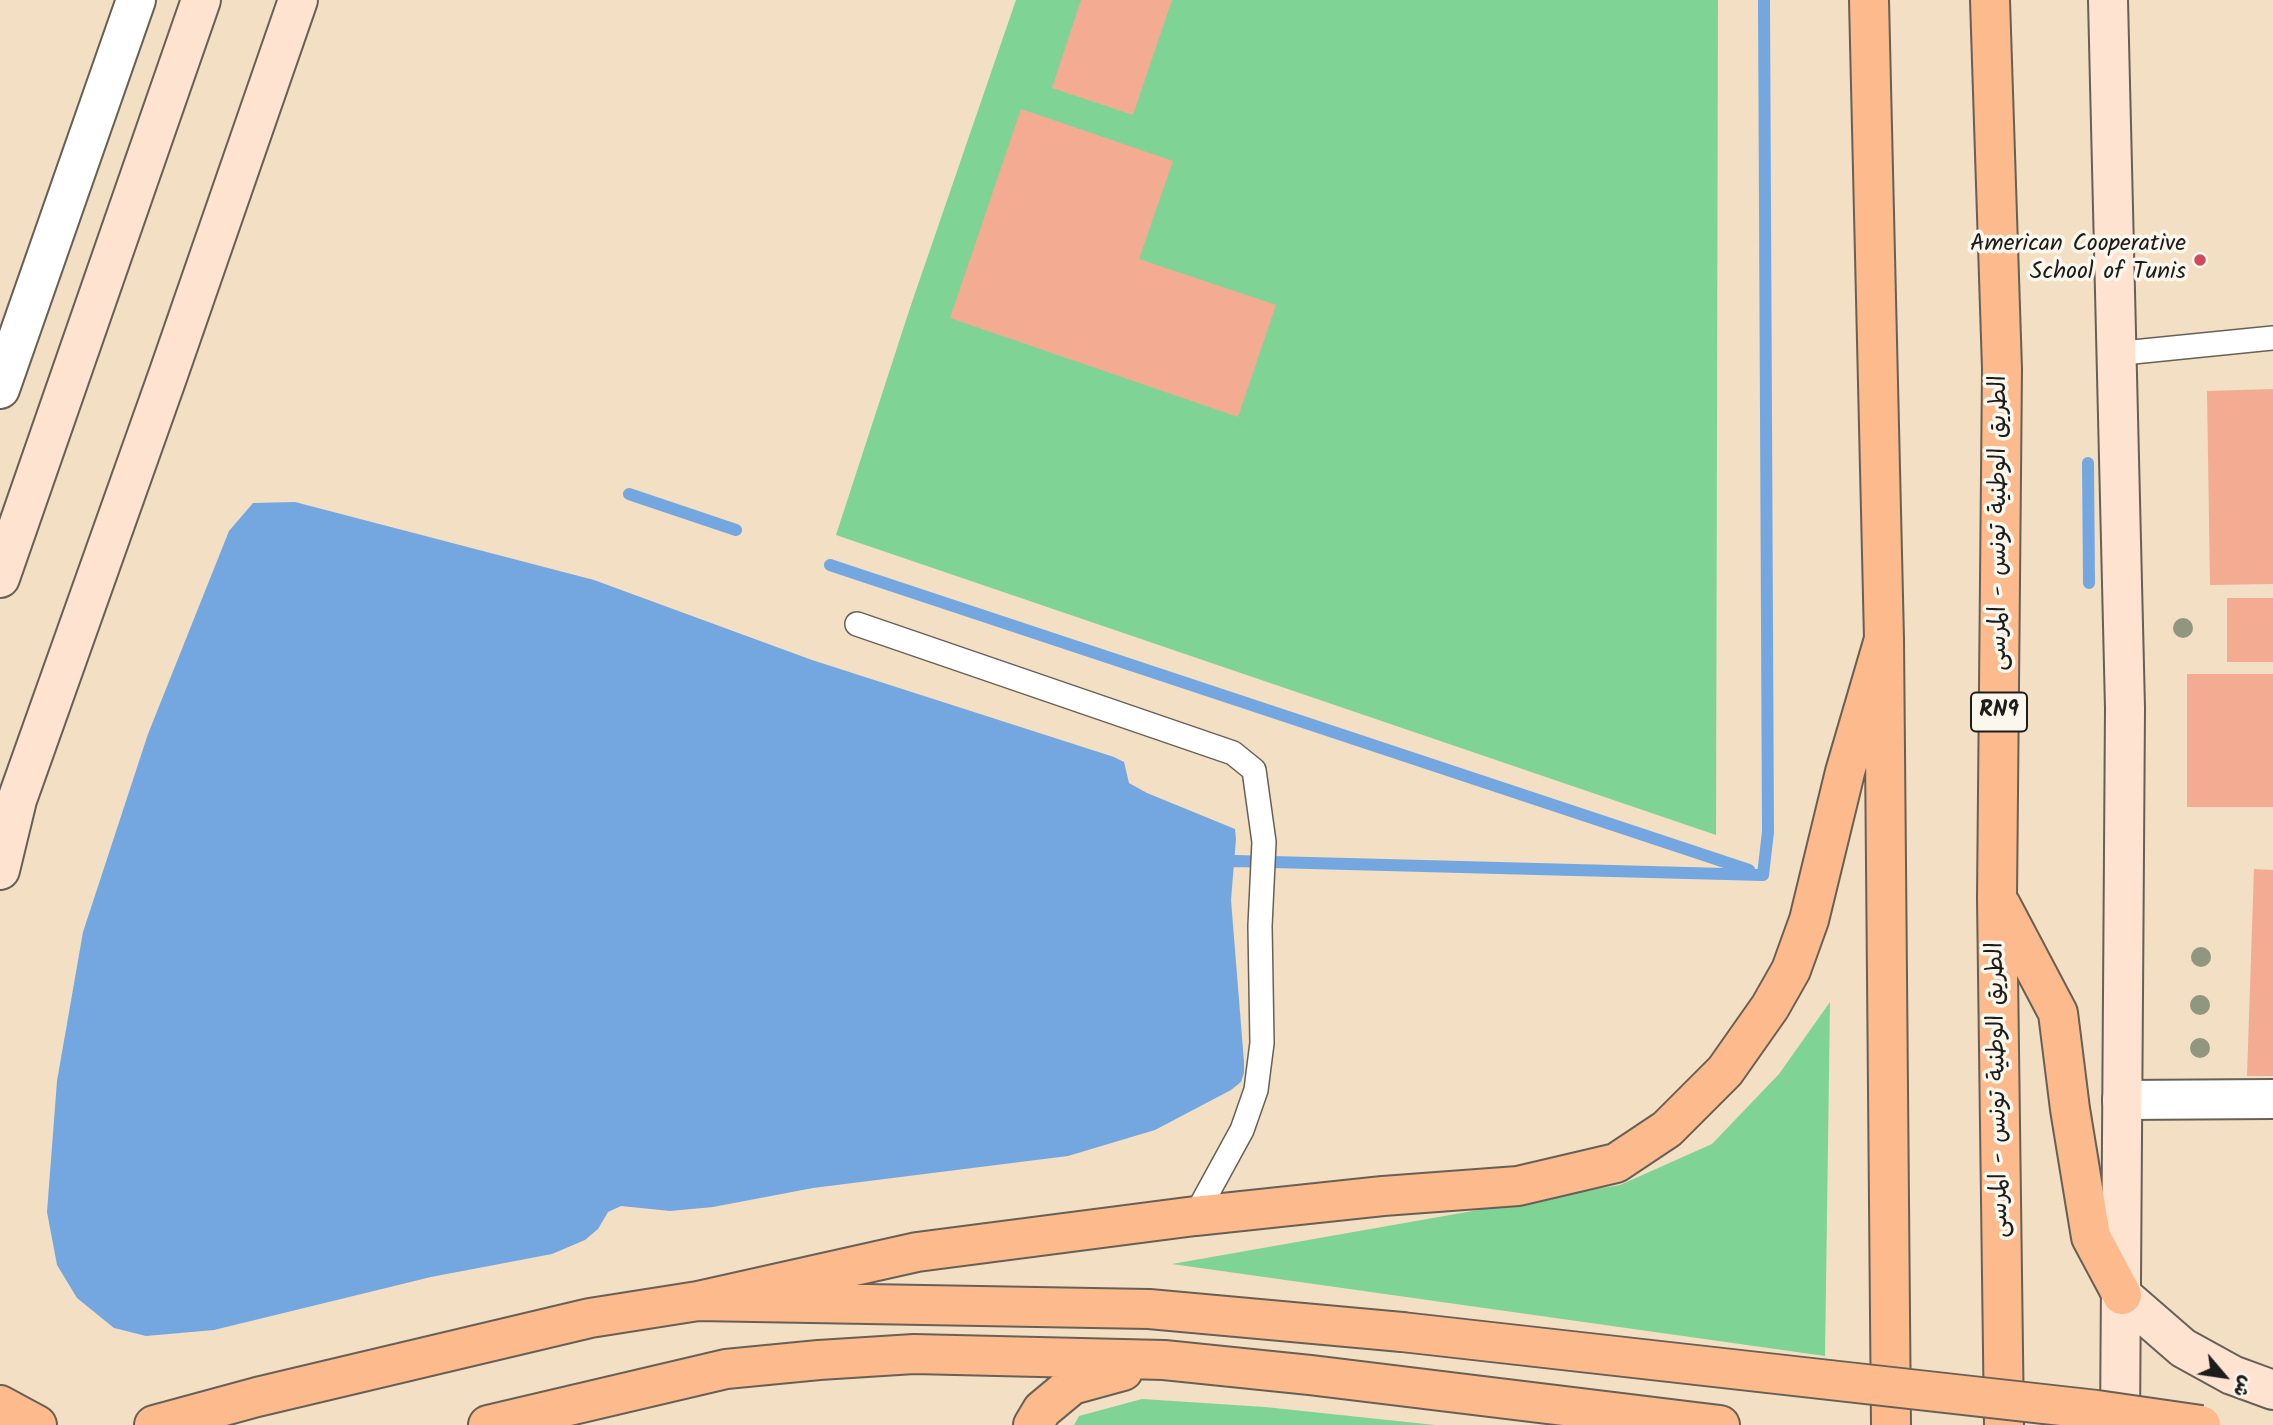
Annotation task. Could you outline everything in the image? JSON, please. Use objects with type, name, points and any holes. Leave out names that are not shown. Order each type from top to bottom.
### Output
[{"type":"highway","points":[[1869,0],[1884,639],[1892,1425]]},
{"type":"highway","name":"الطريق الوطنية تونس - المرسى","points":[[1990,0],[2002,369],[1997,898],[2004,1425]]},
{"type":"highway","points":[[154,1425],[257,1397],[590,1318],[698,1301],[917,1252],[1195,1216],[1382,1196],[1518,1186],[1616,1163],[1667,1129],[1725,1071],[1770,1007],[1791,970],[1809,920],[1846,772],[1884,639]]},
{"type":"highway","points":[[1997,898],[2058,1013],[2070,1109],[2091,1237],[2122,1295]]},
{"type":"highway","points":[[698,1301],[1149,1309],[1402,1332],[2097,1410],[2201,1425]]},
{"type":"highway","points":[[498,1424],[726,1369],[914,1354],[1164,1360],[1720,1425]]},
{"type":"highway","points":[[1033,1425],[1041,1410],[1072,1384],[1164,1360]]},
{"type":"highway","points":[[0,1405],[37,1425]]},
{"type":"street","points":[[0,390],[136,0]]},
{"type":"street","points":[[0,578],[201,0]]},
{"type":"street","points":[[0,870],[17,800],[164,388],[298,0]]},
{"type":"street","points":[[2108,0],[2125,708],[2120,1425]]},
{"type":"street","points":[[2122,1100],[2273,1099]]},
{"type":"street","points":[[2122,1295],[2183,1348],[2232,1375],[2273,1390]]},
{"type":"lane","points":[[2116,351],[2133,352],[2273,338]]},
{"type":"lane","points":[[857,624],[1233,753],[1254,770],[1264,842],[1260,926],[1262,1043],[1256,1090],[1242,1130],[1195,1216]]},
{"type":"green space","points":[[1016,0],[1718,0],[1716,835],[836,535],[911,305]]},
{"type":"green space","points":[[1830,1002],[1825,1356],[1172,1264],[1620,1185],[1712,1144],[1779,1074]]},
{"type":"green space","points":[[1142,1399],[1265,1407],[1435,1425],[1074,1425],[1079,1416]]},
{"type":"water","points":[[295,502],[594,580],[812,660],[1114,757],[1124,762],[1129,783],[1235,829],[1231,900],[1244,1062],[1241,1082],[1231,1090],[1155,1130],[1068,1156],[813,1188],[713,1207],[670,1211],[621,1206],[608,1212],[598,1229],[585,1240],[552,1254],[431,1277],[214,1330],[146,1336],[114,1328],[77,1298],[57,1265],[47,1212],[57,1081],[83,932],[148,734],[229,531],[253,503]]},
{"type":"building","points":[[1081,0],[1172,0],[1133,115],[1052,88]]},
{"type":"building","points":[[1021,109],[1173,161],[1139,259],[1276,305],[1238,417],[950,318]]},
{"type":"building","points":[[2273,389],[2273,584],[2210,585],[2207,391]]},
{"type":"building","points":[[2227,598],[2273,598],[2273,662],[2227,662]]},
{"type":"building","points":[[2187,674],[2273,674],[2273,807],[2187,807]]},
{"type":"building","points":[[2254,869],[2273,870],[2273,1076],[2247,1076]]},
{"type":"waterway","points":[[1763,875],[1768,832],[1764,0]]},
{"type":"waterway","points":[[2088,463],[2089,583]]},
{"type":"waterway","points":[[629,494],[736,530]]},
{"type":"waterway","points":[[830,565],[1749,870]]},
{"type":"waterway","points":[[1221,864],[1235,861],[1763,875]]},
{"type":"place","name":"American Cooperative School of Tunis","points":[[2200,260]]}]
